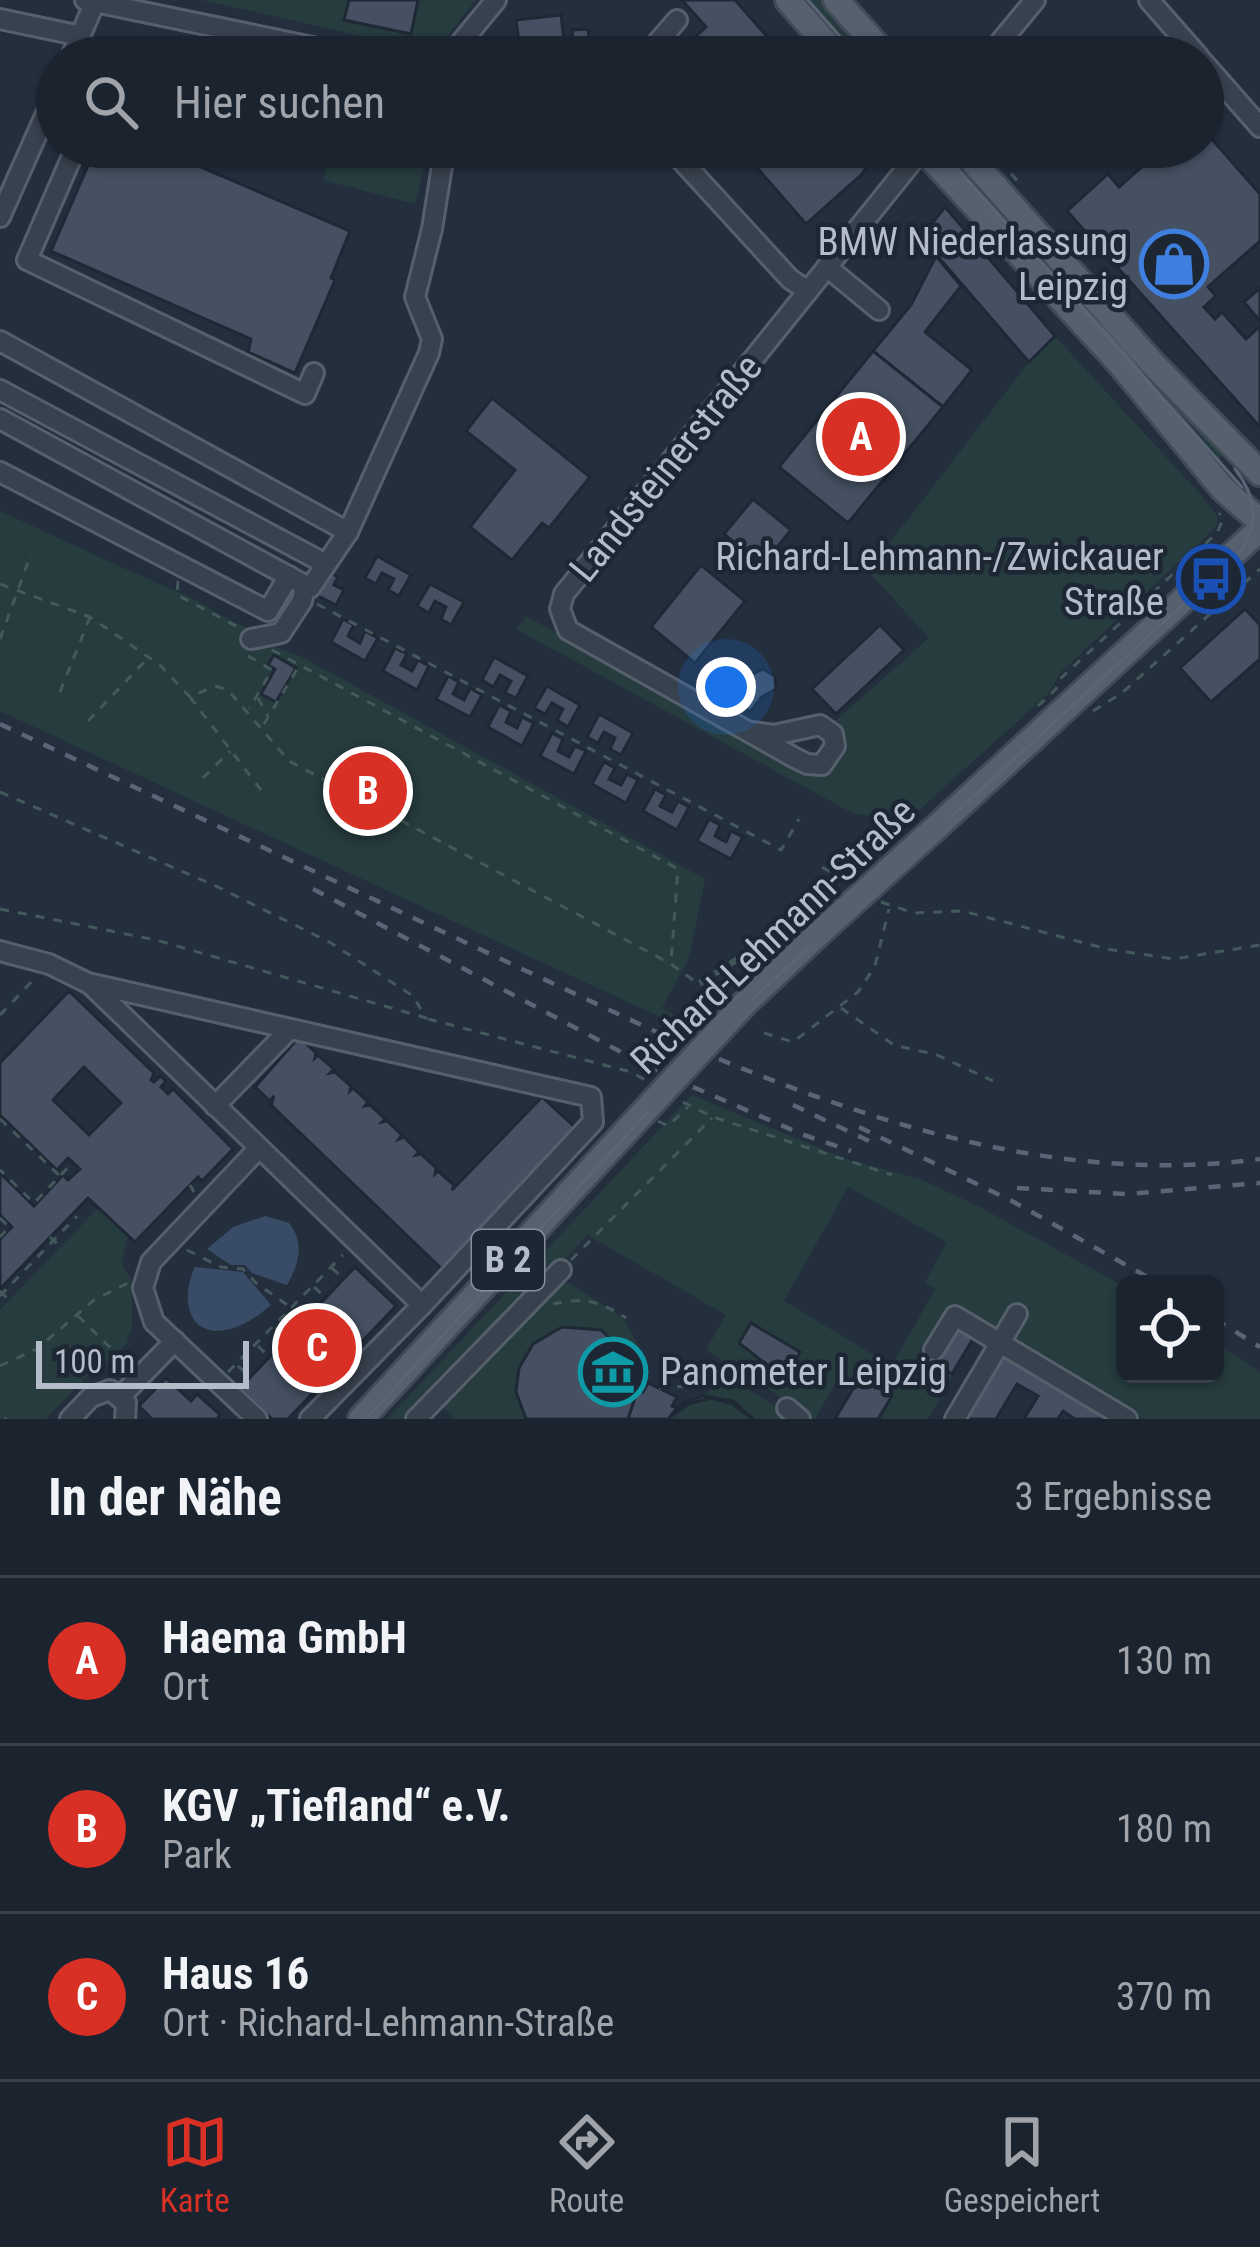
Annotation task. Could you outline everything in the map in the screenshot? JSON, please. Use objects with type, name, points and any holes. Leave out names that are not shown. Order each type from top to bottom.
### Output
[{"type":"main road","points":[[788,0],[820,36]]},
{"type":"main road","points":[[836,0],[868,36]]},
{"type":"main road","points":[[940,168],[1117,360],[1225,492],[1260,525]]},
{"type":"main road","points":[[979,168],[1153,364],[1260,473]]},
{"type":"main road","name":"Richard-Lehmann-Straße","points":[[362,1419],[744,1004],[1260,525]]},
{"type":"street","points":[[466,36],[496,0]]},
{"type":"street","points":[[1005,36],[1035,0]]},
{"type":"street","points":[[1149,0],[1180,36]]},
{"type":"street","points":[[0,19],[80,36],[101,2],[178,9],[281,36]]},
{"type":"street","points":[[663,36],[677,20]]},
{"type":"street","points":[[1224,86],[1260,127]]},
{"type":"street","points":[[1,211],[36,116]]},
{"type":"street","points":[[67,168],[26,260],[305,394],[314,373]]},
{"type":"street","points":[[0,472],[268,611],[324,563],[348,532],[429,352],[432,339],[415,297],[442,168]]},
{"type":"street","points":[[688,168],[790,279],[808,291]]},
{"type":"street","name":"Landsteinerstraße","points":[[752,732],[568,630],[560,609],[564,594],[906,168]]},
{"type":"street","points":[[827,267],[879,310]]},
{"type":"street","points":[[0,341],[348,532]]},
{"type":"street","points":[[0,390],[324,563]]},
{"type":"street","points":[[0,419],[301,583]]},
{"type":"street","points":[[251,639],[281,633],[302,601],[301,583]]},
{"type":"street","points":[[0,951],[49,964],[88,983],[591,1097],[592,1122],[310,1419]]},
{"type":"street","points":[[88,983],[422,1305]]},
{"type":"street","points":[[215,1106],[290,1029]]},
{"type":"street","points":[[257,1419],[154,1322],[143,1288],[151,1262],[259,1148]]},
{"type":"street","points":[[429,1415],[561,1270]]},
{"type":"street","points":[[955,1419],[1017,1313]]},
{"type":"street","points":[[934,1351],[956,1316],[1127,1419]]},
{"type":"street","points":[[121,1396],[175,1341]]},
{"type":"street","points":[[70,1419],[100,1392],[110,1390],[121,1396],[127,1408],[125,1419]]},
{"type":"path","points":[[1040,704],[1060,679],[1222,527]]},
{"type":"path","points":[[0,639],[32,554]]},
{"type":"path","points":[[183,568],[177,595],[678,869],[671,964]]},
{"type":"path","points":[[1088,714],[1122,693],[1260,569]]},
{"type":"path","points":[[301,583],[310,600],[781,850],[799,819]]},
{"type":"path","points":[[0,584],[90,617],[148,658],[190,697],[261,790]]},
{"type":"path","points":[[60,692],[90,617]]},
{"type":"path","points":[[248,710],[272,670],[248,656],[251,639]]},
{"type":"path","points":[[88,721],[148,658]]},
{"type":"path","points":[[262,727],[300,664]]},
{"type":"path","points":[[190,697],[222,687],[248,710],[289,760],[671,964],[700,985],[778,936],[786,938]]},
{"type":"path","points":[[257,697],[269,719]]},
{"type":"path","points":[[202,778],[230,751]]},
{"type":"path","points":[[0,792],[218,887],[331,943],[412,997],[426,1018]]},
{"type":"path","points":[[822,867],[856,887]]},
{"type":"path","points":[[873,897],[914,913],[963,911],[1107,949],[1174,959],[1260,945]]},
{"type":"path","points":[[764,1033],[793,1042],[858,992],[875,966],[890,907]]},
{"type":"path","points":[[0,909],[156,940],[631,1072]]},
{"type":"path","points":[[0,1015],[49,964]]},
{"type":"path","points":[[839,1007],[894,1046],[937,1055],[992,1081]]},
{"type":"path","points":[[668,1126],[689,1106],[892,1175]]},
{"type":"path","points":[[561,1270],[713,1117]]},
{"type":"path","points":[[0,1118],[60,1176]]},
{"type":"path","points":[[0,1169],[34,1203],[74,1164]]},
{"type":"path","points":[[190,1185],[196,1190]]},
{"type":"path","points":[[3,1295],[77,1216]]},
{"type":"path","points":[[0,1218],[9,1227],[0,1237]]},
{"type":"path","points":[[218,1382],[356,1242]]},
{"type":"path","points":[[196,1255],[221,1267],[243,1269],[306,1318]]},
{"type":"path","points":[[331,1267],[344,1279]]},
{"type":"path","points":[[0,1366],[49,1341],[103,1293],[136,1281]]},
{"type":"path","points":[[313,1286],[326,1298]]},
{"type":"path","points":[[513,1320],[579,1299],[599,1301],[626,1318]]},
{"type":"path","points":[[76,1315],[117,1354]]},
{"type":"path","points":[[273,1326],[287,1339]]},
{"type":"path","points":[[256,1344],[269,1357]]},
{"type":"path","points":[[236,1364],[250,1377]]},
{"type":"path","points":[[703,1396],[704,1385],[717,1365]]},
{"type":"path","points":[[664,1374],[659,1388],[704,1385]]},
{"type":"green space","points":[[201,0],[476,0],[447,36],[362,36]]},
{"type":"green space","points":[[796,0],[827,0],[859,36],[828,36]]},
{"type":"green space","points":[[326,168],[424,168],[415,204],[323,180]]},
{"type":"green space","points":[[949,168],[970,168],[1243,464],[1238,469],[1224,455],[1215,462]]},
{"type":"green space","points":[[1055,336],[1202,496],[1217,516],[1217,526],[1061,672],[1048,694],[919,810],[906,802],[891,817],[854,814],[516,629],[526,616],[801,769],[833,770],[844,755],[846,735],[835,721],[929,638],[868,571],[1029,362]]},
{"type":"green space","points":[[0,511],[262,632],[262,642],[302,657],[705,879],[689,958],[662,1008],[693,1026],[690,1030],[658,1016],[0,711]]},
{"type":"green space","points":[[692,1095],[846,1159],[920,1179],[1116,1282],[1116,1383],[1224,1383],[1224,1348],[1260,1372],[1260,1419],[1143,1419],[950,1303],[918,1354],[953,1376],[928,1419],[879,1419],[892,1396],[861,1377],[850,1393],[835,1384],[815,1419],[706,1350],[726,1315],[587,1235],[561,1264],[545,1271],[404,1419],[387,1419]],"holes":[[[848,1187],[947,1242],[925,1282],[935,1289],[892,1366],[784,1301]]]},
{"type":"green space","points":[[98,1208],[128,1236],[122,1263],[132,1282],[129,1341],[103,1367],[99,1364],[46,1419],[0,1419],[0,1310]]},
{"type":"green space","points":[[569,1283],[623,1318],[647,1361],[631,1369],[635,1419],[455,1419],[440,1405],[551,1285]]},
{"type":"green space","points":[[729,1377],[795,1419],[669,1419]]},
{"type":"water","points":[[265,1216],[289,1223],[297,1238],[297,1261],[287,1285],[252,1273],[245,1265],[231,1265],[207,1249],[233,1227]]},
{"type":"water","points":[[195,1267],[243,1272],[271,1305],[236,1327],[204,1328],[188,1303]]},
{"type":"building","points":[[349,0],[418,0],[411,34],[344,20]]},
{"type":"building","points":[[682,0],[735,0],[767,36],[696,36],[706,27]]},
{"type":"building","points":[[561,15],[564,36],[518,36],[516,20]]},
{"type":"building","points":[[588,29],[589,36],[572,36],[572,30]]},
{"type":"building","name":"BMW Niederlassung Leipzig","points":[[1224,153],[1260,194],[1260,241],[1208,287],[1216,296],[1204,307],[1215,319],[1222,312],[1246,339],[1260,326],[1260,427],[1067,211],[1108,174],[1119,187],[1140,168],[1224,168]]},
{"type":"building","points":[[87,168],[203,168],[350,231],[331,278],[335,280],[295,373],[248,352],[251,339],[51,251]]},
{"type":"building","points":[[757,168],[866,168],[862,174],[806,224]]},
{"type":"building","points":[[945,207],[1055,336],[1029,362],[921,237]]},
{"type":"building","points":[[936,256],[961,286],[925,332],[972,370],[943,407],[873,351],[911,305]]},
{"type":"building","name":"BMW Niederlassung Leipzig","points":[[1260,288],[1260,321],[1244,302]]},
{"type":"building","points":[[873,351],[943,407],[848,523],[779,467]]},
{"type":"building","points":[[492,398],[590,477],[549,528],[542,523],[512,560],[470,527],[515,470],[466,431]]},
{"type":"building","points":[[753,499],[791,530],[762,566],[724,534]]},
{"type":"building","points":[[377,556],[411,575],[399,596],[388,590],[394,579],[382,573],[376,584],[365,578]]},
{"type":"building","points":[[701,565],[745,601],[695,663],[651,627]]},
{"type":"building","points":[[325,570],[338,577],[334,585],[344,590],[336,605],[312,593]]},
{"type":"building","points":[[430,584],[464,602],[451,625],[441,619],[446,607],[435,601],[429,613],[417,606]]},
{"type":"building","points":[[1245,609],[1260,625],[1260,659],[1211,702],[1180,668]]},
{"type":"building","points":[[343,619],[354,625],[348,636],[360,643],[365,631],[378,638],[365,661],[331,642]]},
{"type":"building","points":[[880,625],[904,650],[836,714],[812,689]]},
{"type":"building","points":[[395,648],[407,654],[401,665],[412,671],[418,660],[429,666],[417,690],[383,671]]},
{"type":"building","points":[[274,655],[296,668],[276,702],[261,694],[275,669],[268,665]]},
{"type":"building","points":[[494,657],[528,676],[516,698],[505,693],[511,681],[500,675],[493,687],[482,680]]},
{"type":"building","points":[[763,669],[775,676],[776,689],[750,712],[715,685],[723,676],[743,693],[751,675]]},
{"type":"building","points":[[448,676],[459,682],[453,694],[464,700],[470,688],[482,695],[470,717],[436,699]]},
{"type":"building","points":[[547,686],[580,705],[568,727],[557,720],[563,709],[552,703],[545,714],[534,708]]},
{"type":"building","points":[[499,705],[511,711],[506,722],[517,728],[522,717],[534,723],[522,746],[488,727]]},
{"type":"building","points":[[599,714],[633,733],[621,755],[610,749],[615,738],[604,732],[598,743],[587,737]]},
{"type":"building","points":[[552,733],[563,739],[558,751],[569,757],[575,746],[586,751],[574,774],[540,756]]},
{"type":"building","points":[[604,762],[615,768],[609,779],[621,785],[627,774],[638,780],[626,803],[592,784]]},
{"type":"building","points":[[655,789],[666,795],[660,806],[672,812],[678,801],[689,807],[677,830],[643,811]]},
{"type":"building","points":[[709,819],[720,825],[715,836],[726,842],[731,831],[743,837],[731,859],[697,841]]},
{"type":"building","points":[[69,991],[154,1073],[151,1080],[160,1076],[166,1081],[161,1087],[168,1094],[173,1089],[233,1149],[202,1181],[198,1177],[135,1242],[88,1198],[0,1289],[0,1239],[12,1227],[0,1215],[0,1173],[34,1206],[63,1175],[68,1180],[80,1169],[68,1158],[57,1170],[0,1115],[0,1063]],"holes":[[[84,1067],[121,1103],[89,1135],[53,1100]]]},
{"type":"building","points":[[299,1037],[316,1053],[315,1058],[318,1055],[334,1069],[330,1073],[335,1072],[351,1086],[350,1091],[353,1088],[368,1102],[365,1106],[385,1119],[382,1122],[402,1135],[399,1139],[404,1137],[419,1152],[416,1155],[436,1168],[435,1174],[438,1171],[454,1185],[452,1190],[542,1097],[579,1131],[444,1271],[271,1105],[274,1096],[270,1101],[255,1087]]},
{"type":"building","points":[[355,1267],[396,1306],[288,1419],[272,1419],[240,1388]]},
{"type":"building","points":[[751,1323],[800,1352],[789,1372],[773,1363],[771,1368],[739,1343]]},
{"type":"building","points":[[562,1327],[601,1330],[630,1356],[638,1389],[628,1419],[526,1419],[516,1392],[519,1368],[533,1344]]},
{"type":"building","points":[[959,1328],[974,1337],[952,1374],[937,1364]]},
{"type":"building","points":[[1006,1353],[1115,1419],[1075,1419],[1063,1411],[1058,1419],[1024,1419],[1038,1396],[1017,1384],[996,1419],[966,1419]]},
{"type":"building","points":[[860,1377],[892,1396],[878,1419],[835,1419]]},
{"type":"building","points":[[166,1378],[191,1401],[197,1394],[220,1415],[217,1419],[152,1419],[139,1406]]},
{"type":"building","points":[[648,1383],[677,1397],[672,1406],[677,1408],[668,1419],[628,1419],[638,1389],[643,1392]]},
{"type":"building","points":[[703,1396],[733,1401],[753,1419],[731,1403],[711,1398],[687,1404],[668,1419],[685,1402]]},
{"type":"tram line","points":[[808,0],[840,36]]},
{"type":"tram line","points":[[957,168],[1242,487]]},
{"type":"tram line","points":[[366,1419],[746,1005],[1241,551],[1251,530],[1253,509],[1235,469]]},
{"type":"railway","points":[[0,724],[682,1044]]},
{"type":"railway","points":[[313,889],[657,1071]]},
{"type":"railway","points":[[719,1059],[850,1108],[984,1145],[1120,1164],[1260,1159]]},
{"type":"railway","points":[[693,1087],[851,1151]]},
{"type":"railway","points":[[793,1105],[869,1141]]},
{"type":"railway","points":[[859,1127],[1012,1201],[1144,1275]]},
{"type":"railway","points":[[1017,1188],[1127,1194],[1260,1183]]},
{"type":"railway","points":[[1224,1325],[1260,1347]]},
{"type":"place","name":"BMW Niederlassung Leipzig","points":[[1174,264]]},
{"type":"place","name":"Haema GmbH","points":[[861,437]]},
{"type":"place","name":"Richard-Lehmann-/Zwickauer Straße","points":[[1211,579]]},
{"type":"place","name":"KGV „Tiefland“ e.V.","points":[[368,791]]},
{"type":"place","name":"Haus 16","points":[[317,1348]]},
{"type":"place","name":"Panometer Leipzig","points":[[613,1372]]}]
